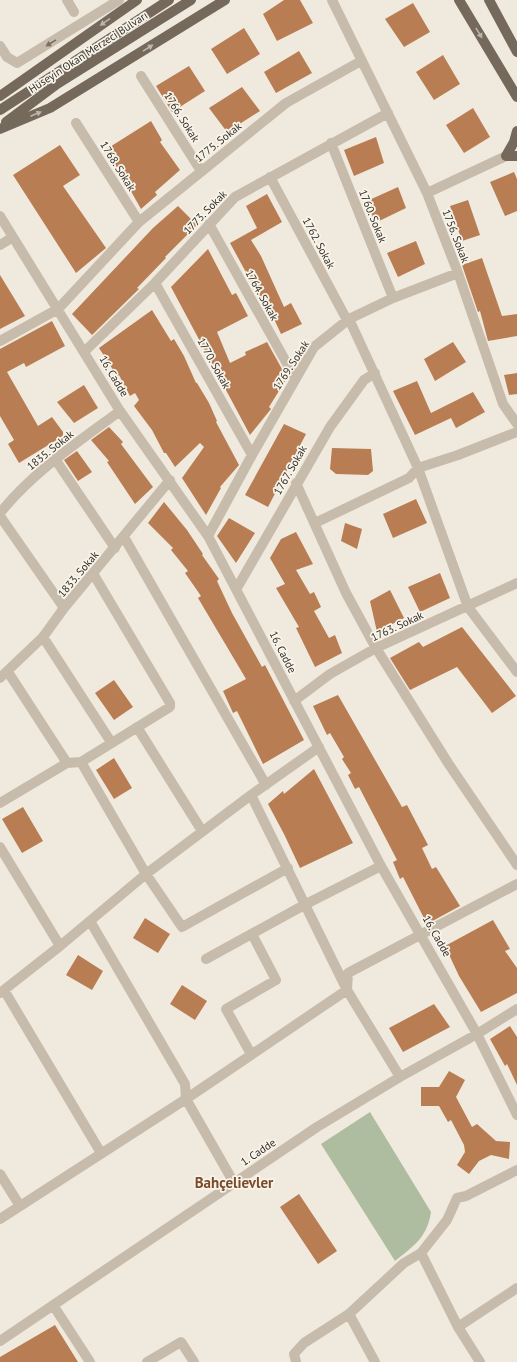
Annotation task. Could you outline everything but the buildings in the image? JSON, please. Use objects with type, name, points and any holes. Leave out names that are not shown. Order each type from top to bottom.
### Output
[{"type":"main road","points":[[0,96],[137,0]]},
{"type":"main road","name":"Hüseyin Okan Merzeci Bulvarı","points":[[0,110],[169,0]]},
{"type":"main road","name":"Hüseyin Okan Merzeci Bulvarı","points":[[0,128],[57,84],[191,0]]},
{"type":"main road","points":[[0,128],[50,108],[225,0]]},
{"type":"main road","points":[[459,0],[517,97]]},
{"type":"main road","points":[[489,0],[517,52]]},
{"type":"main road","points":[[512,156],[517,131]]},
{"type":"street","points":[[67,0],[74,12]]},
{"type":"street","points":[[0,46],[7,57],[17,63],[119,0]]},
{"type":"street","points":[[332,0],[361,61]]},
{"type":"street","name":"1756. Sokak","points":[[361,61],[427,193],[458,274],[503,404],[517,424]]},
{"type":"street","name":"1775. Sokak","points":[[0,341],[58,309],[139,222],[286,103],[361,61]]},
{"type":"street","name":"1766. Sokak","points":[[142,76],[201,171]]},
{"type":"street","name":"1773. Sokak","points":[[85,351],[155,283],[235,197],[388,113]]},
{"type":"street","name":"1768. Sokak","points":[[76,123],[139,222]]},
{"type":"street","name":"1760. Sokak","points":[[331,143],[393,298]]},
{"type":"street","points":[[427,193],[512,156]]},
{"type":"street","name":"1762. Sokak","points":[[270,177],[348,319],[375,373],[418,468],[468,607],[517,672]]},
{"type":"street","name":"16. Cadde","points":[[0,216],[85,351],[120,411],[208,536],[237,588],[294,701],[381,866],[422,934],[478,1034],[516,1110]]},
{"type":"street","name":"1764. Sokak","points":[[209,224],[295,378]]},
{"type":"street","points":[[0,245],[13,237]]},
{"type":"street","name":"1769. Sokak","points":[[208,536],[295,378],[314,347],[348,319],[393,298],[458,274]]},
{"type":"street","name":"1770. Sokak","points":[[155,283],[252,455]]},
{"type":"street","name":"1767. Sokak","points":[[237,588],[296,483],[330,427],[364,380],[375,373]]},
{"type":"street","name":"1835. Sokak","points":[[0,513],[12,498],[55,459],[120,411]]},
{"type":"street","points":[[314,523],[409,478],[418,468],[458,455],[517,432]]},
{"type":"street","points":[[55,459],[115,548]]},
{"type":"street","name":"1833. Sokak","points":[[4,675],[43,637],[64,608],[94,575],[170,480]]},
{"type":"street","points":[[296,483],[346,593],[376,648],[448,763],[517,865]]},
{"type":"street","points":[[0,500],[12,498]]},
{"type":"street","points":[[0,516],[64,608]]},
{"type":"street","points":[[124,537],[266,785]]},
{"type":"street","points":[[0,803],[67,763],[81,762],[111,742],[170,707],[170,703],[94,575]]},
{"type":"street","name":"1763. Sokak","points":[[294,701],[330,674],[376,648],[468,607],[517,583]]},
{"type":"street","points":[[43,637],[111,742]]},
{"type":"street","points":[[4,675],[67,763]]},
{"type":"street","points":[[137,727],[202,831]]},
{"type":"street","points":[[101,1153],[2,992],[146,874],[251,795],[319,747]]},
{"type":"street","points":[[81,762],[146,874],[182,927],[288,868]]},
{"type":"street","points":[[251,795],[306,904],[347,990],[400,1077]]},
{"type":"street","points":[[0,847],[60,946]]},
{"type":"street","points":[[206,959],[306,904],[381,866]]},
{"type":"street","points":[[347,990],[348,973],[517,884]]},
{"type":"street","points":[[90,921],[185,1084],[186,1099],[234,1182]]},
{"type":"street","points":[[251,1054],[226,1009],[276,980],[252,934]]},
{"type":"street","points":[[0,1219],[186,1099],[347,990]]},
{"type":"street","name":"1. Cadde","points":[[1,1337],[53,1305],[317,1127],[400,1077],[478,1034],[517,1009]]},
{"type":"street","points":[[296,1362],[294,1354],[304,1343],[349,1314],[404,1263],[421,1253],[447,1220],[457,1198],[466,1196],[517,1170]]},
{"type":"street","points":[[0,1174],[20,1206]]},
{"type":"street","points":[[421,1253],[458,1327],[480,1362]]},
{"type":"street","points":[[458,1327],[517,1288]]},
{"type":"street","points":[[53,1305],[90,1362]]},
{"type":"street","points":[[349,1314],[375,1362]]},
{"type":"street","points":[[147,1362],[181,1342],[194,1362]]},
{"type":"green space","points":[[370,1112],[431,1212],[426,1228],[419,1240],[395,1261],[321,1144]]},
{"type":"district","name":"Bahçelievler","points":[[234,1182]]}]
